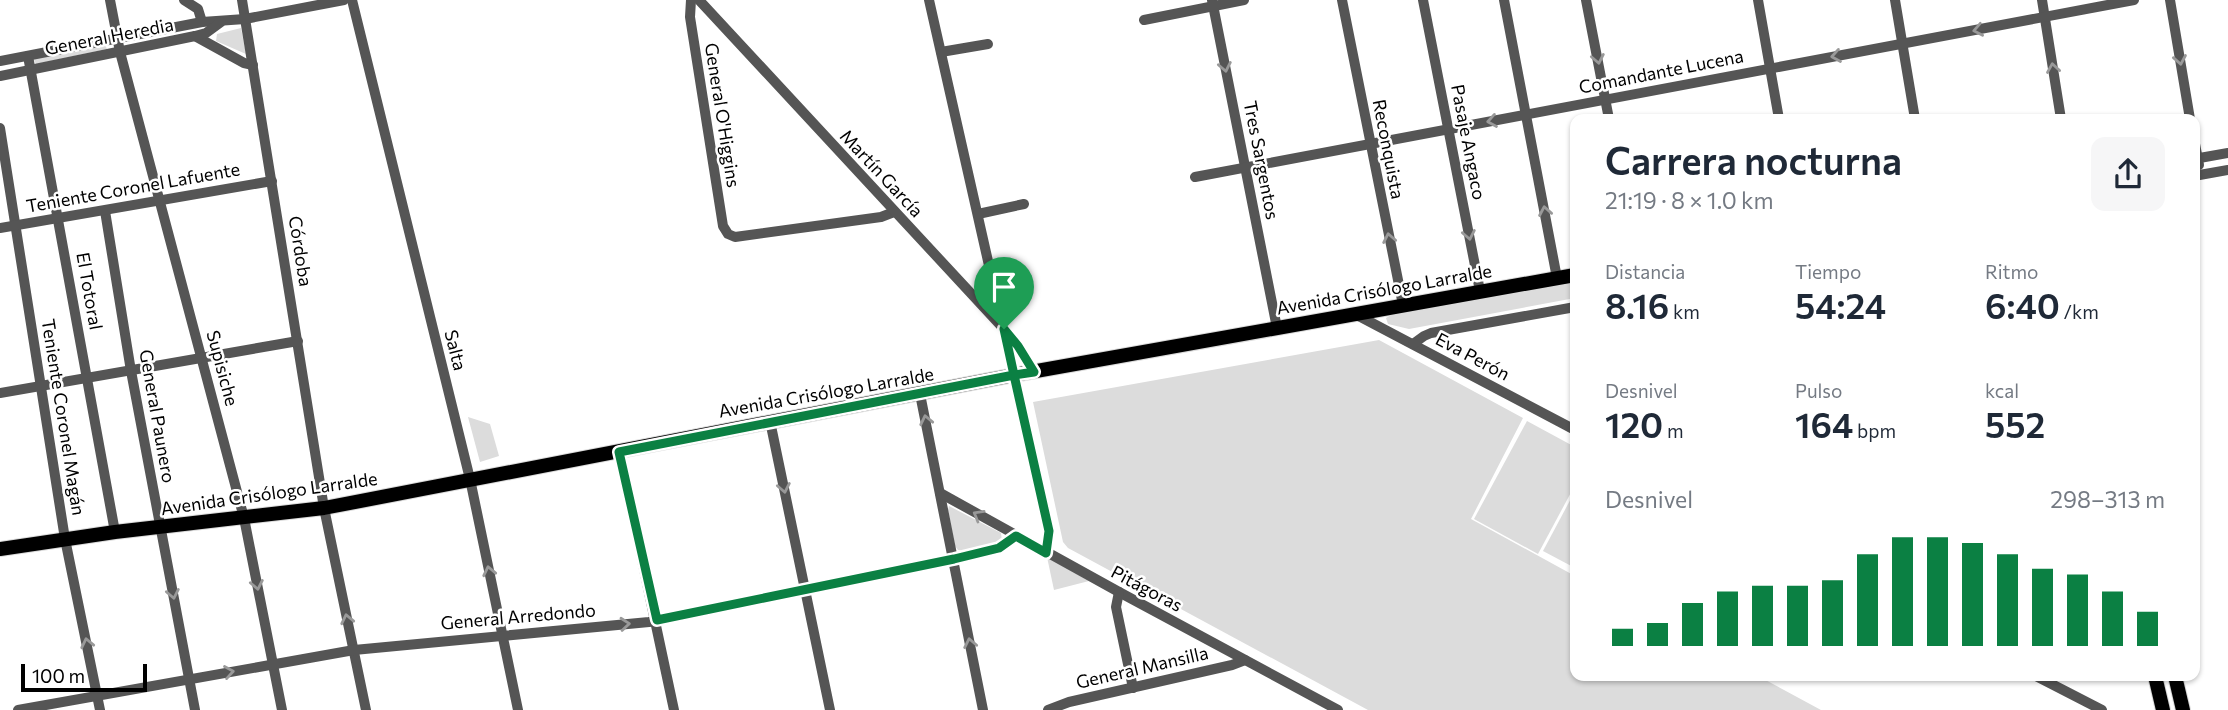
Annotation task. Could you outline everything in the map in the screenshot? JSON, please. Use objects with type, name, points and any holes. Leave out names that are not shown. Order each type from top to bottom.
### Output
[{"type":"main road","name":"Avenida Crisólogo Larralde","points":[[0,549],[115,532],[324,509],[771,421],[1015,379],[1034,372],[1570,276]]},
{"type":"main road","points":[[2156,681],[2163,710]]},
{"type":"main road","points":[[2176,681],[2183,710]]},
{"type":"street","points":[[110,0],[117,38]]},
{"type":"street","points":[[184,0],[198,9],[202,22]]},
{"type":"street","name":"Córdoba","points":[[242,0],[324,509],[366,710]]},
{"type":"street","name":"General Heredia","points":[[0,61],[202,22],[245,19],[344,0]]},
{"type":"street","name":"Salta","points":[[352,0],[470,480],[518,710]]},
{"type":"street","name":"General O'Higgins","points":[[691,0],[690,17],[723,226],[728,234],[735,237],[881,217],[894,212]]},
{"type":"street","name":"Martín García","points":[[699,0],[1004,329],[1034,372]]},
{"type":"street","points":[[929,0],[1049,531],[1046,553]]},
{"type":"street","points":[[1144,20],[1213,3],[1244,0]]},
{"type":"street","name":"Reconquista","points":[[1342,0],[1403,304]]},
{"type":"street","name":"Pasaje Angaco","points":[[1423,0],[1480,291]]},
{"type":"street","points":[[1504,0],[1557,278]]},
{"type":"street","points":[[1586,0],[1608,114]]},
{"type":"street","points":[[1758,0],[1778,114]]},
{"type":"street","points":[[1895,0],[1914,114]]},
{"type":"street","points":[[2042,0],[2060,114]]},
{"type":"street","name":"Comandante Lucena","points":[[1195,177],[2134,0]]},
{"type":"street","points":[[2170,0],[2189,114]]},
{"type":"street","name":"Tres Sargentos","points":[[1213,3],[1278,328]]},
{"type":"street","name":"General Heredia","points":[[0,76],[195,36],[206,33],[221,22]]},
{"type":"street","points":[[195,36],[244,63],[253,65]]},
{"type":"street","name":"Supisiche","points":[[117,38],[244,518],[282,710]]},
{"type":"street","points":[[941,52],[988,44]]},
{"type":"street","name":"El Totoral","points":[[28,56],[115,532]]},
{"type":"street","name":"Teniente Coronel Magán","points":[[0,128],[65,539],[100,710]]},
{"type":"street","points":[[2200,158],[2228,153]]},
{"type":"street","points":[[2200,175],[2228,170]]},
{"type":"street","name":"Teniente Coronel Lafuente","points":[[0,228],[272,181]]},
{"type":"street","points":[[978,214],[1024,204]]},
{"type":"street","name":"General Paunero","points":[[104,211],[131,372],[195,710]]},
{"type":"street","points":[[1413,344],[1432,334],[1570,308]]},
{"type":"street","name":"Eva Perón","points":[[1355,314],[1570,427]]},
{"type":"street","points":[[0,393],[298,341]]},
{"type":"street","points":[[920,394],[984,710]]},
{"type":"street","points":[[771,421],[830,710]]},
{"type":"street","points":[[619,452],[657,620],[674,710]]},
{"type":"street","name":"Pitágoras","points":[[940,493],[1338,710]]},
{"type":"street","name":"General Arredondo","points":[[18,710],[354,650],[657,620],[954,559],[999,548],[1016,536]]},
{"type":"street","points":[[1119,592],[1116,607],[1133,688]]},
{"type":"street","name":"General Mansilla","points":[[1048,710],[1069,702],[1245,660]]},
{"type":"street","points":[[2046,681],[2102,710]]},
{"type":"shaded area","points":[[241,28],[246,54],[216,41],[217,34]]},
{"type":"shaded area","points":[[105,45],[107,49],[36,64],[34,60],[35,58]]},
{"type":"shaded area","points":[[1570,282],[1570,299],[1409,329],[1388,324],[1386,318]]},
{"type":"shaded area","points":[[1379,340],[1523,418],[1471,519],[1570,573],[1570,681],[1767,681],[1821,710],[1368,710],[1068,548],[1063,542],[1033,402]]},
{"type":"shaded area","points":[[468,417],[490,424],[499,456],[480,462]]},
{"type":"shaded area","points":[[1527,421],[1570,444],[1570,494],[1538,554],[1474,519]]},
{"type":"shaded area","points":[[1570,500],[1570,565],[1543,551]]},
{"type":"shaded area","points":[[949,506],[1001,533],[1002,541],[958,550],[955,546]]},
{"type":"shaded area","points":[[1047,557],[1089,581],[1054,590]]},
{"type":"route","points":[[1004,329],[1014,375],[619,452],[657,620],[954,559],[999,548],[1016,536],[1046,553],[1049,531],[1014,375],[1034,372],[1004,329]]}]
